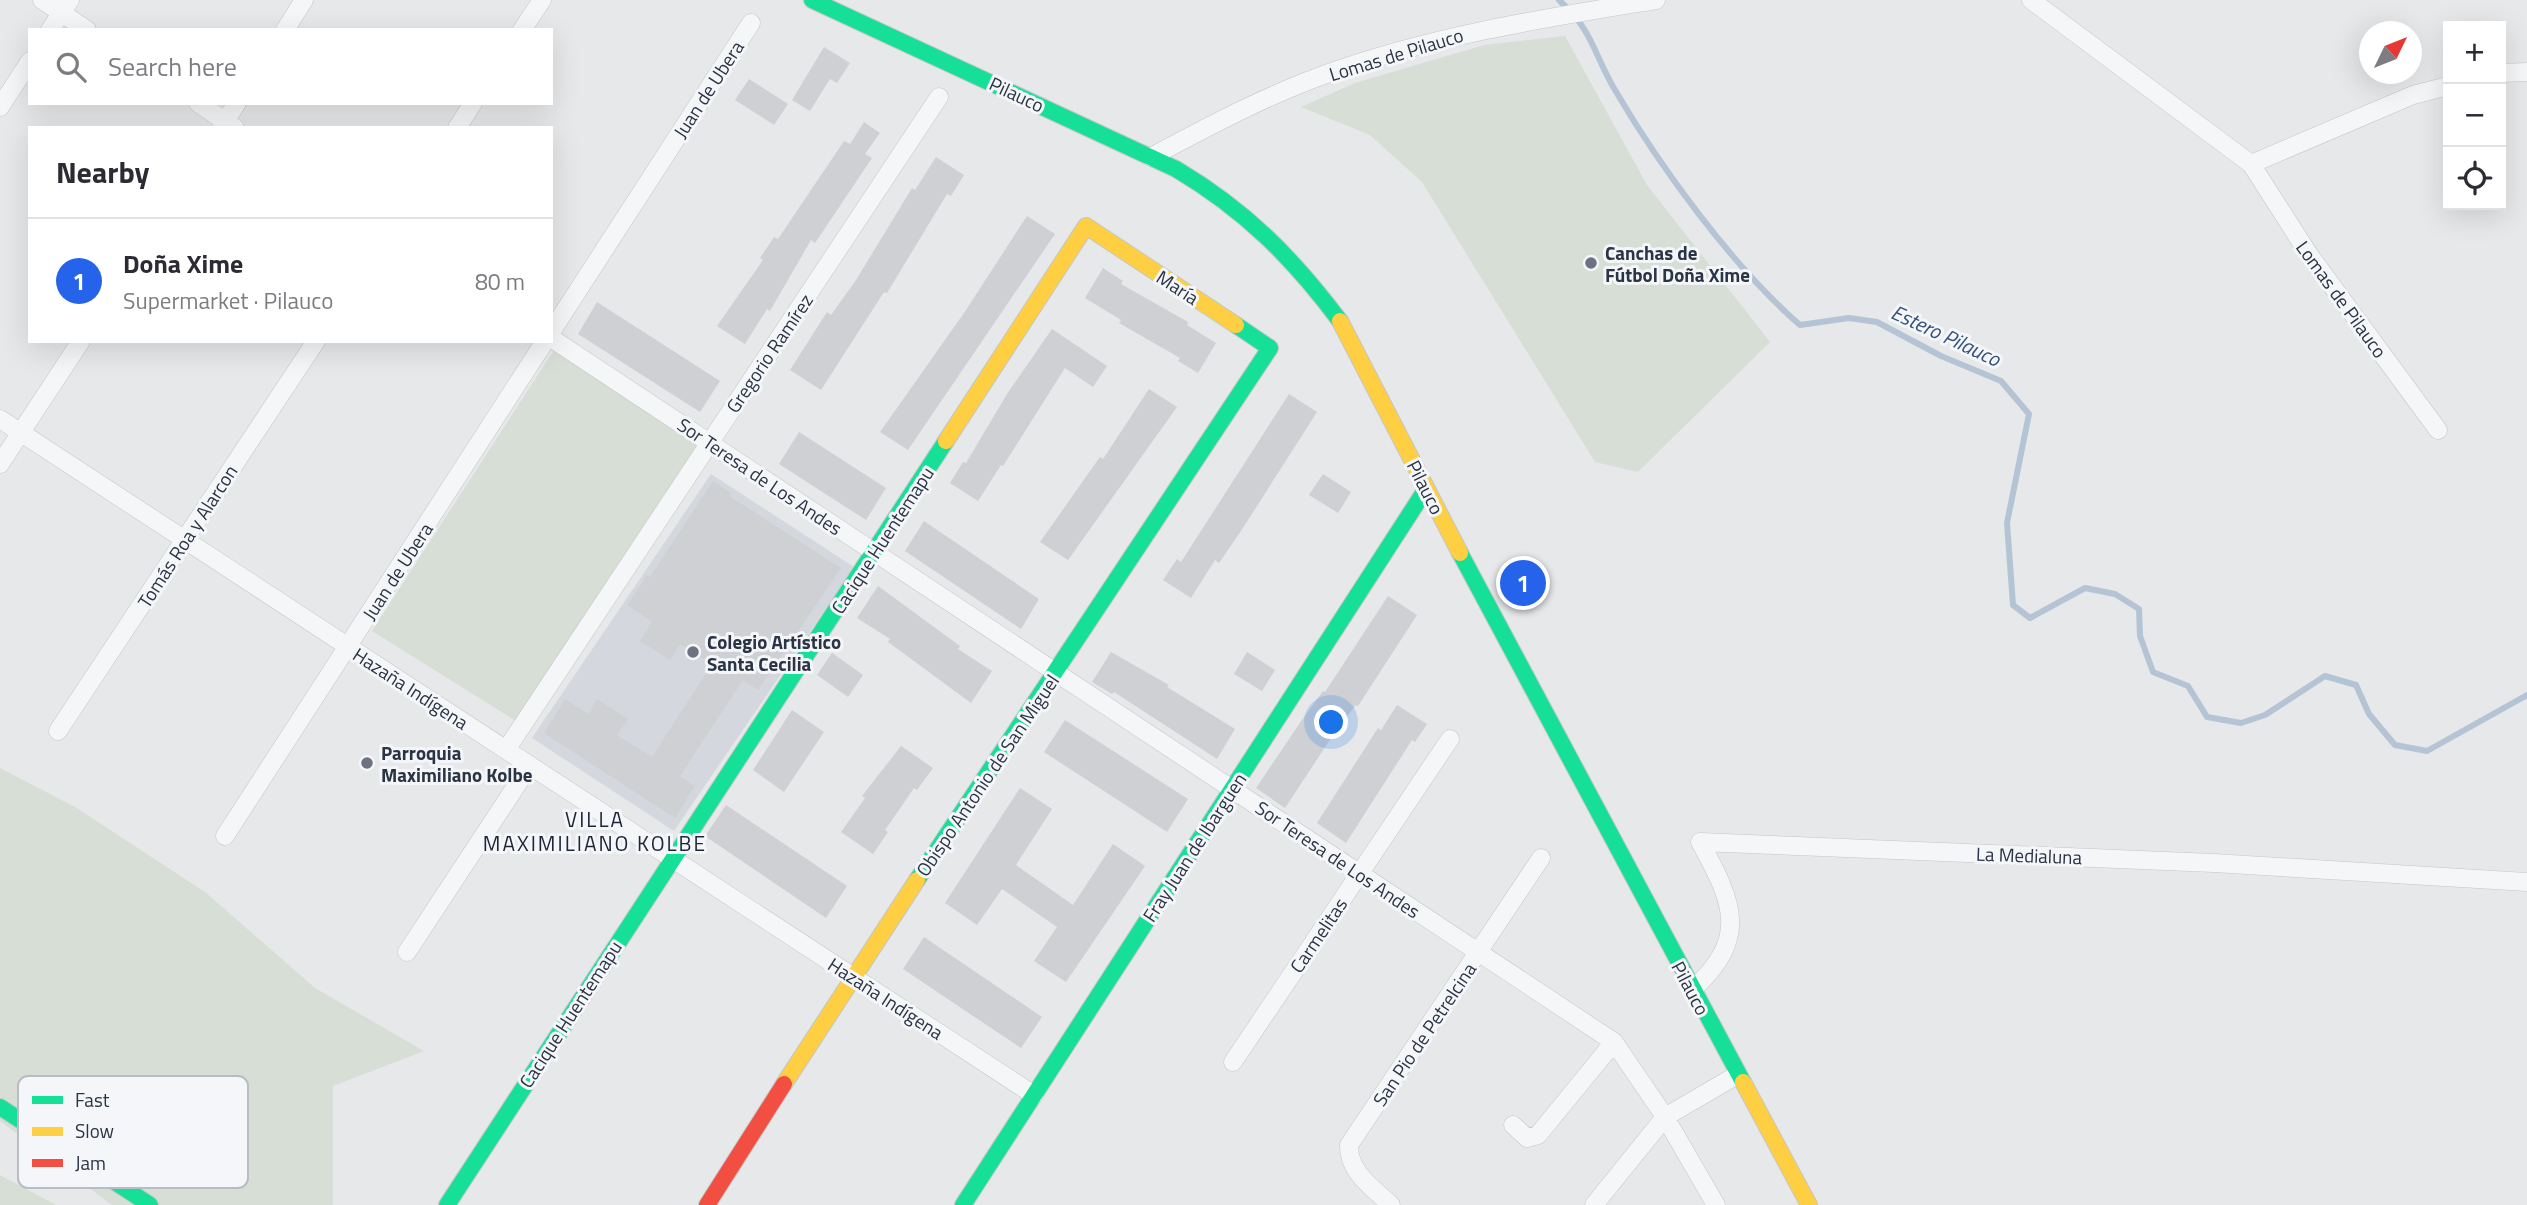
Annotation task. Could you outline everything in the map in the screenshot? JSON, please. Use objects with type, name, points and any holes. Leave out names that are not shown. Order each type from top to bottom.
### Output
[{"type":"street","points":[[42,0],[66,7],[85,28]]},
{"type":"street","points":[[286,28],[304,0]]},
{"type":"street","points":[[523,28],[542,0]]},
{"type":"street","name":"Pilauco","points":[[812,0],[1151,157],[1206,187],[1268,236],[1307,277],[1363,360],[1426,489],[1737,1075],[1809,1205]]},
{"type":"street","name":"Lomas de Pilauco","points":[[1151,157],[1247,106],[1329,73],[1473,31],[1656,0]]},
{"type":"street","name":"Lomas de Pilauco","points":[[2031,0],[2251,164],[2310,256],[2438,430]]},
{"type":"street","points":[[51,28],[66,7]]},
{"type":"street","name":"Juan de Ubera","points":[[553,329],[751,23]]},
{"type":"street","points":[[0,107],[28,64]]},
{"type":"street","points":[[2506,73],[2527,72]]},
{"type":"street","points":[[2251,164],[2413,95],[2443,87]]},
{"type":"street","name":"Gregorio Ramírez","points":[[506,750],[939,97]]},
{"type":"street","points":[[201,105],[227,126],[236,105]]},
{"type":"street","points":[[458,126],[472,105]]},
{"type":"street","name":"María","points":[[1086,226],[1270,348]]},
{"type":"street","name":"Cacique Huentemapu","points":[[447,1205],[671,857],[875,552],[1086,226]]},
{"type":"street","name":"Sor Teresa de Los Andes","points":[[553,339],[1614,1042],[1665,1117],[1716,1205]]},
{"type":"street","points":[[0,464],[80,343]]},
{"type":"street","name":"Tomás Roa y Alarcon","points":[[58,731],[315,343]]},
{"type":"street","name":"Juan de Ubera","points":[[225,836],[544,343]]},
{"type":"street","name":"Obispo Antonio de San Miguel","points":[[707,1205],[853,976],[1270,348]]},
{"type":"street","name":"Hazaña Indígena","points":[[0,419],[1034,1095]]},
{"type":"street","name":"Fray Juan de Ibarguen","points":[[963,1205],[1426,489]]},
{"type":"street","name":"Carmelitas","points":[[1233,1062],[1450,739]]},
{"type":"street","points":[[407,952],[530,765]]},
{"type":"street","name":"La Medialuna","points":[[1692,990],[1709,974],[1726,951],[1730,913],[1725,889],[1700,842],[2214,863],[2527,882]]},
{"type":"street","name":"San Pio de Petrelcina","points":[[1391,1205],[1357,1172],[1349,1158],[1349,1145],[1541,858]]},
{"type":"street","points":[[1513,1125],[1527,1138],[1538,1135],[1614,1042]]},
{"type":"street","points":[[1594,1205],[1665,1117],[1737,1075]]},
{"type":"street","points":[[0,1107],[18,1119]]},
{"type":"street","points":[[124,1188],[150,1205]]},
{"type":"shaded area","name":"Canchas de Fútbol Doña Xime","points":[[1565,36],[1647,185],[1770,342],[1638,472],[1595,462],[1422,182],[1370,135],[1301,107],[1355,83],[1484,45]]},
{"type":"shaded area","points":[[554,350],[700,445],[519,723],[372,631]]},
{"type":"shaded area","name":"Colegio Artístico Santa Cecilia","points":[[711,474],[854,567],[674,831],[532,738]]},
{"type":"shaded area","points":[[0,768],[75,807],[205,892],[315,988],[424,1051],[333,1086],[333,1205],[112,1205],[89,1188],[248,1188],[248,1076],[18,1076],[18,1134],[0,1121]]},
{"type":"shaded area","points":[[0,1175],[18,1185],[18,1188],[24,1188],[56,1205],[0,1205]]},
{"type":"building","points":[[824,47],[850,63],[837,83],[830,79],[810,111],[792,100]]},
{"type":"building","points":[[749,79],[788,104],[774,125],[735,100]]},
{"type":"building","points":[[864,122],[880,133],[865,154],[872,158],[815,243],[811,240],[770,311],[767,309],[745,344],[717,326],[763,260],[760,258],[774,237],[778,239],[844,141],[850,144]]},
{"type":"building","points":[[936,157],[964,175],[951,196],[947,194],[887,293],[884,292],[821,390],[790,370],[827,312],[831,315],[856,280],[912,188],[915,190]]},
{"type":"building","points":[[1027,216],[1055,234],[908,450],[880,432],[964,313]]},
{"type":"building","points":[[1103,268],[1123,281],[1121,284],[1188,322],[1187,325],[1216,343],[1198,373],[1178,361],[1180,358],[1119,323],[1121,320],[1085,298]]},
{"type":"building","points":[[597,302],[720,381],[700,412],[578,334]]},
{"type":"building","points":[[1052,329],[1107,366],[1093,387],[1065,368],[978,501],[950,483],[963,462],[966,463],[1007,394]]},
{"type":"building","points":[[1149,389],[1177,407],[1068,560],[1040,542],[1100,457],[1103,459]]},
{"type":"building","points":[[1289,394],[1317,412],[1241,531],[1219,563],[1215,560],[1191,598],[1163,580],[1177,559],[1181,562]]},
{"type":"building","points":[[799,432],[886,488],[866,520],[779,464]]},
{"type":"building","points":[[1323,474],[1351,492],[1338,513],[1309,495]]},
{"type":"building","name":"Colegio Artístico Santa Cecilia","points":[[713,481],[731,493],[729,496],[841,568],[758,690],[743,680],[680,776],[695,786],[675,818],[544,733],[565,699],[588,714],[597,699],[628,719],[617,735],[652,757],[712,664],[680,644],[670,660],[640,641],[652,622],[627,605],[647,575],[650,577]]},
{"type":"building","points":[[924,521],[1039,599],[1021,629],[905,551]]},
{"type":"building","points":[[878,586],[960,646],[958,649],[992,671],[971,703],[888,642],[890,639],[857,618]]},
{"type":"building","points":[[1388,596],[1417,615],[1358,706],[1356,705],[1339,726],[1285,808],[1256,788],[1304,717],[1323,691],[1325,692]]},
{"type":"building","points":[[1111,652],[1169,685],[1167,687],[1235,729],[1217,759],[1114,692],[1112,694],[1092,682]]},
{"type":"building","points":[[1247,652],[1275,670],[1262,691],[1234,674]]},
{"type":"building","points":[[832,653],[863,675],[848,697],[817,675]]},
{"type":"building","points":[[1397,705],[1427,724],[1415,742],[1412,740],[1346,843],[1317,823],[1378,728],[1381,730]]},
{"type":"building","points":[[792,710],[824,732],[784,792],[753,770]]},
{"type":"building","points":[[1065,720],[1188,799],[1167,832],[1044,752]]},
{"type":"building","points":[[901,746],[933,768],[917,790],[914,788],[885,830],[888,832],[873,854],[841,832],[865,798],[862,796]]},
{"type":"building","points":[[1020,788],[1052,809],[1016,865],[1073,905],[1113,844],[1145,866],[1066,982],[1034,961],[1057,927],[1002,889],[977,925],[945,903]]},
{"type":"building","points":[[726,805],[847,886],[826,918],[705,836]]},
{"type":"building","points":[[924,937],[1042,1017],[1021,1048],[903,969]]},
{"type":"waterway","name":"Estero Pilauco","points":[[1559,0],[1579,22],[1633,120],[1699,215],[1749,275],[1800,325],[1849,318],[1877,322],[1941,356],[2001,381],[2029,414],[2007,523],[2013,605],[2030,618],[2085,588],[2115,594],[2139,609],[2140,636],[2153,672],[2188,686],[2207,717],[2241,723],[2265,715],[2325,676],[2356,685],[2369,714],[2395,745],[2427,751],[2527,695]]},
{"type":"traffic: fast","points":[[812,0],[1176,169],[1224,201],[1266,236],[1304,276],[1340,321]]},
{"type":"traffic: fast","points":[[917,880],[1270,348],[1236,325]]},
{"type":"traffic: fast","points":[[447,1205],[946,441]]},
{"type":"traffic: fast","points":[[963,1205],[1426,489]]},
{"type":"traffic: fast","points":[[1460,553],[1743,1082]]},
{"type":"traffic: fast","points":[[0,1107],[18,1119]]},
{"type":"traffic: fast","points":[[124,1188],[150,1205]]},
{"type":"traffic: slow","points":[[946,441],[1086,226],[1236,325]]},
{"type":"traffic: slow","points":[[1340,321],[1460,553]]},
{"type":"traffic: slow","points":[[784,1084],[917,880]]},
{"type":"traffic: slow","points":[[1743,1082],[1809,1205]]},
{"type":"traffic: jam","points":[[707,1205],[784,1084]]},
{"type":"place","name":"Canchas de Fútbol Doña Xime","points":[[1591,263]]},
{"type":"place","name":"Doña Xime","points":[[1523,583]]},
{"type":"place","name":"Colegio Artístico Santa Cecilia","points":[[693,652]]},
{"type":"place","name":"Parroquia Maximiliano Kolbe","points":[[367,763]]},
{"type":"district","name":"VILLA MAXIMILIANO KOLBE","points":[[595,831]]}]
